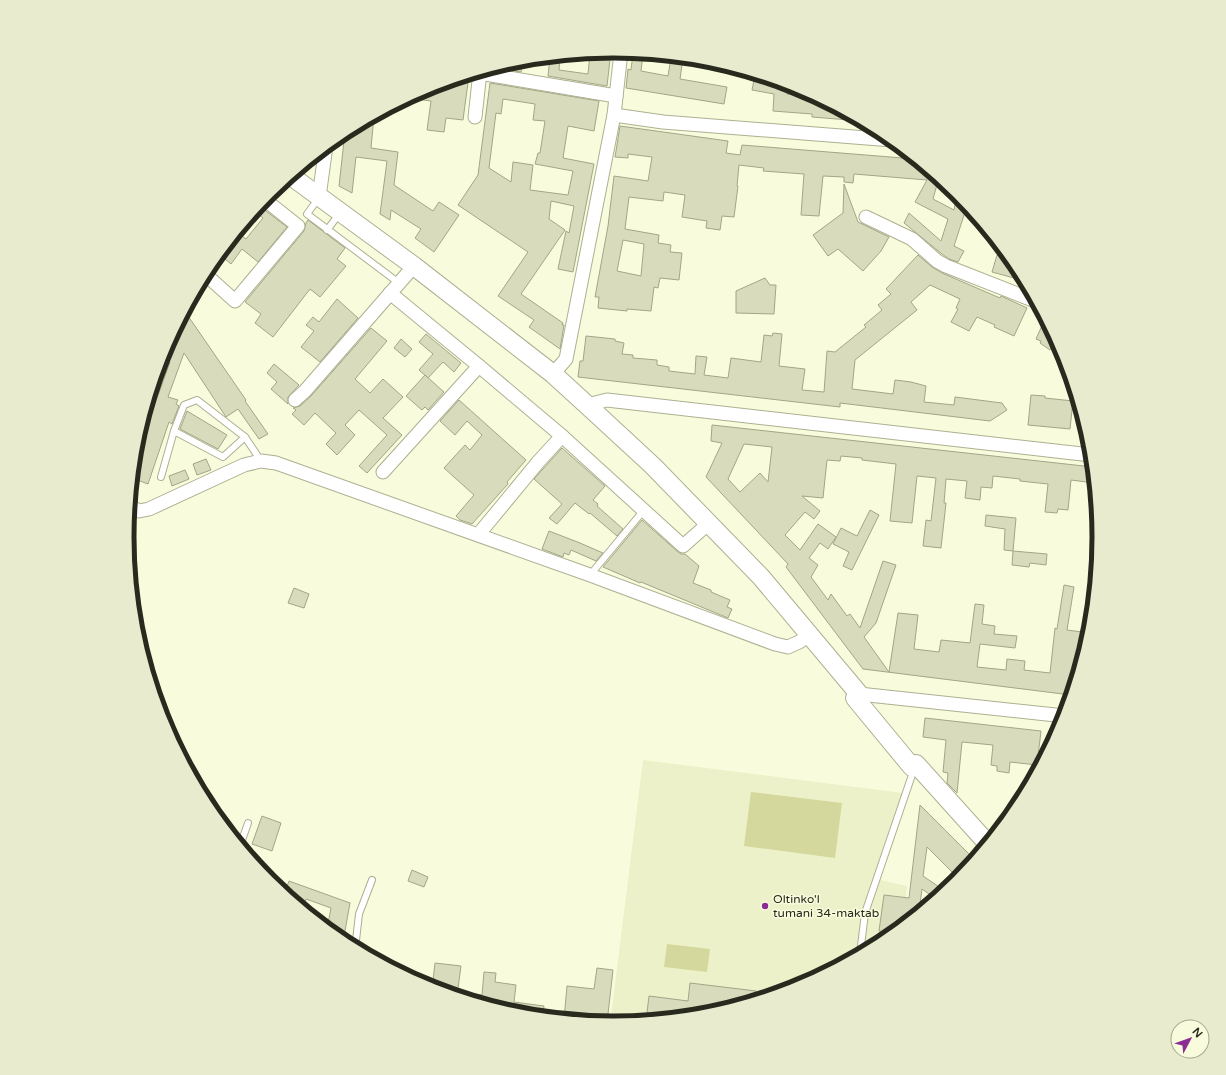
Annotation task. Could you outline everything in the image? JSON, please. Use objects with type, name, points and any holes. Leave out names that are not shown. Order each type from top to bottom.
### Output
[{"type":"street","points":[[553,374],[566,359],[614,115],[619,58]]},
{"type":"street","points":[[490,74],[616,96]]},
{"type":"street","points":[[474,117],[479,77]]},
{"type":"street","points":[[614,115],[664,122],[879,139]]},
{"type":"street","points":[[319,197],[325,154]]},
{"type":"street","points":[[295,179],[414,266],[553,374],[587,405],[653,466],[761,577],[859,694],[1058,715]]},
{"type":"street","points":[[210,278],[235,301],[298,226],[269,203]]},
{"type":"street","points":[[866,217],[912,239],[937,261],[946,266],[1027,297]]},
{"type":"street","points":[[295,400],[414,266]]},
{"type":"street","points":[[390,294],[562,436],[683,546],[709,522]]},
{"type":"street","points":[[383,472],[479,366]]},
{"type":"street","points":[[587,405],[606,400],[1085,454]]},
{"type":"street","points":[[478,535],[539,461],[562,436]]},
{"type":"street","points":[[135,509],[139,512],[149,509],[244,465],[262,461],[276,462],[590,575],[767,641],[788,647],[810,635]]},
{"type":"street","points":[[859,694],[854,698],[912,767],[916,764],[985,840]]},
{"type":"lane","points":[[298,226],[319,197]]},
{"type":"lane","points":[[327,230],[340,212]]},
{"type":"lane","points":[[307,214],[399,283]]},
{"type":"lane","points":[[161,477],[174,431],[184,405],[197,400],[245,437],[262,461]]},
{"type":"lane","points":[[174,431],[223,457],[245,437]]},
{"type":"lane","points":[[590,575],[644,510]]},
{"type":"lane","points":[[861,948],[865,913],[916,764]]},
{"type":"lane","points":[[242,841],[248,823]]},
{"type":"lane","points":[[356,942],[359,914],[372,880]]},
{"type":"shaded area","name":"Oltinko'l tumani 34-maktab","points":[[643,760],[903,793],[876,879],[907,886],[905,918],[853,953],[825,968],[767,992],[707,1008],[676,1013],[611,1017]]},
{"type":"shaded area","points":[[751,792],[842,803],[835,858],[744,846]]},
{"type":"shaded area","points":[[667,944],[710,949],[707,972],[664,967]]},
{"type":"building","points":[[610,58],[607,86],[548,76],[549,62],[560,61],[559,70],[588,74],[589,59]]},
{"type":"building","points":[[632,59],[642,59],[641,71],[668,76],[670,61],[682,63],[680,79],[727,87],[724,104],[626,88],[628,69],[631,70]]},
{"type":"building","points":[[522,67],[521,72],[507,70]]},
{"type":"building","points":[[754,79],[767,83],[787,91],[787,94],[799,95],[825,107],[849,120],[812,117],[812,114],[773,111],[774,94],[752,90]]},
{"type":"building","points":[[468,80],[463,120],[446,118],[444,132],[427,130],[431,101],[418,99],[452,86],[456,86],[456,84]]},
{"type":"building","points":[[490,83],[599,101],[594,131],[568,126],[563,158],[594,164],[573,272],[558,269],[566,231],[569,233],[574,206],[551,201],[549,219],[565,230],[521,294],[563,323],[562,325],[564,325],[560,349],[529,327],[534,320],[498,296],[528,252],[458,205],[478,175]],"holes":[[[503,99],[535,104],[533,120],[545,121],[540,153],[538,153],[535,164],[573,171],[568,195],[530,190],[533,165],[513,162],[511,182],[489,168],[496,113],[501,114]]]},
{"type":"building","points":[[373,122],[371,148],[398,152],[394,185],[433,211],[439,202],[459,215],[434,252],[415,238],[421,229],[391,210],[390,220],[380,214],[387,161],[356,157],[352,193],[339,186],[344,141]]},
{"type":"building","points":[[620,126],[728,141],[726,153],[740,155],[742,145],[907,158],[937,184],[933,199],[954,210],[956,202],[965,212],[954,246],[964,251],[958,262],[949,259],[904,223],[909,213],[941,241],[948,219],[915,202],[927,180],[854,174],[853,183],[844,182],[844,177],[823,176],[819,216],[801,215],[804,174],[763,171],[764,168],[739,165],[734,217],[722,216],[720,230],[706,228],[707,221],[682,217],[685,195],[664,192],[663,201],[629,197],[625,229],[659,235],[658,243],[671,245],[670,252],[682,253],[679,280],[660,278],[658,288],[654,287],[651,311],[627,309],[627,311],[598,308],[599,297],[595,297],[608,226],[614,176],[648,181],[652,157],[628,154],[628,158],[615,157]],"holes":[[[623,240],[644,244],[641,276],[617,271]]]},
{"type":"building","points":[[844,184],[858,222],[889,237],[881,251],[863,271],[838,249],[828,256],[813,235],[843,213]]},
{"type":"building","points":[[263,209],[287,227],[258,262],[242,249],[231,264],[224,258],[241,235],[246,239],[263,218],[258,214]]},
{"type":"building","points":[[308,220],[345,248],[337,259],[346,266],[320,297],[310,289],[273,337],[255,323],[261,314],[245,302],[304,231]]},
{"type":"building","points":[[918,255],[942,273],[1027,308],[1014,336],[977,317],[969,331],[951,322],[958,309],[956,308],[960,299],[930,285],[911,302],[917,310],[855,360],[852,389],[893,394],[895,380],[926,386],[924,402],[954,405],[955,397],[1002,403],[1007,410],[990,421],[840,403],[840,407],[578,377],[580,361],[583,361],[586,336],[615,339],[615,341],[624,343],[622,354],[633,355],[633,358],[657,360],[657,365],[669,367],[669,371],[695,374],[696,356],[707,357],[704,375],[728,378],[731,358],[761,362],[764,335],[772,336],[773,333],[782,334],[779,366],[805,369],[802,390],[824,392],[827,351],[835,352],[866,327],[864,325],[882,310],[878,305],[891,294],[886,289]]},
{"type":"building","points":[[997,255],[1001,256],[1017,279],[992,272]]},
{"type":"building","points":[[765,278],[770,285],[776,285],[774,314],[736,313],[736,291]]},
{"type":"building","points":[[337,299],[358,318],[320,362],[301,347],[314,331],[306,325],[313,317],[319,322]]},
{"type":"building","points":[[188,316],[268,434],[259,439],[238,409],[226,417],[184,353],[168,397],[178,400],[176,404],[179,406],[172,424],[169,422],[148,484],[138,480],[143,444],[147,425],[170,362],[167,361],[170,354]]},
{"type":"building","points":[[1043,324],[1052,346],[1050,350],[1040,343],[1041,341],[1036,339]]},
{"type":"building","points":[[371,328],[387,341],[355,379],[370,393],[383,379],[403,397],[383,418],[402,435],[367,473],[359,466],[387,435],[359,410],[345,425],[355,435],[337,455],[326,444],[336,433],[315,413],[304,425],[292,414],[296,410],[293,408],[300,406],[311,396]]},
{"type":"building","points":[[426,334],[461,363],[454,372],[443,362],[428,378],[419,370],[433,354],[419,342]]},
{"type":"building","points":[[401,339],[412,349],[405,357],[394,348]]},
{"type":"building","points":[[274,364],[299,385],[288,397],[288,404],[271,389],[277,382],[267,373]]},
{"type":"building","points":[[425,375],[444,392],[428,410],[425,407],[422,410],[406,396]]},
{"type":"building","points":[[1031,395],[1072,401],[1070,429],[1028,425]]},
{"type":"building","points":[[459,400],[526,460],[507,482],[508,484],[472,524],[460,520],[456,516],[474,495],[444,468],[465,445],[470,450],[482,435],[467,421],[455,435],[440,421]]},
{"type":"building","points":[[187,411],[227,435],[218,449],[180,429]]},
{"type":"building","points":[[712,425],[1087,466],[1089,482],[1071,480],[1068,510],[1058,509],[1057,513],[1045,512],[1048,484],[993,476],[992,488],[981,487],[980,500],[965,498],[967,481],[946,479],[944,503],[946,503],[941,548],[923,546],[926,520],[931,521],[936,478],[917,476],[912,523],[890,521],[896,464],[841,456],[840,461],[827,460],[823,498],[802,496],[820,511],[814,519],[805,512],[785,535],[800,550],[818,524],[836,537],[828,549],[820,543],[809,558],[818,565],[811,577],[828,600],[831,594],[847,616],[850,614],[860,628],[883,561],[896,565],[876,623],[864,637],[889,672],[898,613],[918,615],[914,649],[939,652],[941,640],[970,643],[975,604],[984,605],[982,624],[995,626],[994,634],[1017,636],[1015,648],[980,644],[977,667],[1006,670],[1007,659],[1025,661],[1024,670],[1050,673],[1055,628],[1057,629],[1064,585],[1074,587],[1067,630],[1083,632],[1076,662],[1066,694],[863,669],[786,567],[788,564],[706,477],[722,443],[711,441]],"holes":[[[744,444],[772,447],[768,482],[760,473],[740,492],[728,479]]]},
{"type":"building","points":[[562,448],[605,486],[593,500],[598,504],[597,506],[623,529],[617,536],[590,513],[589,514],[575,503],[557,524],[549,518],[562,504],[534,479]]},
{"type":"building","points":[[206,459],[211,470],[197,475],[193,464]]},
{"type":"building","points":[[185,470],[189,479],[172,486],[169,476]]},
{"type":"building","points":[[870,510],[879,515],[852,570],[843,566],[849,552],[833,544],[841,528],[857,536]]},
{"type":"building","points":[[986,515],[1016,518],[1013,551],[1004,550],[1005,529],[985,526]]},
{"type":"building","points":[[642,520],[678,552],[685,554],[699,566],[693,583],[730,600],[727,607],[732,609],[728,618],[603,567]]},
{"type":"building","points":[[549,531],[603,553],[596,561],[571,550],[569,555],[564,553],[563,557],[542,549]]},
{"type":"building","points":[[1013,551],[1047,554],[1046,565],[1030,563],[1029,567],[1012,565]]},
{"type":"building","points":[[294,588],[309,594],[304,608],[288,603]]},
{"type":"building","points":[[925,718],[1041,731],[1038,760],[1035,765],[1010,762],[1009,773],[997,771],[997,766],[991,765],[993,745],[962,742],[957,793],[947,783],[948,773],[943,772],[946,740],[923,737]]},
{"type":"building","points":[[920,805],[972,857],[954,874],[927,847],[923,876],[940,888],[931,896],[922,889],[920,906],[885,932],[879,931],[884,895],[909,898]]},
{"type":"building","points":[[262,816],[281,823],[272,851],[252,844]]},
{"type":"building","points":[[412,870],[428,877],[424,887],[408,881]]},
{"type":"building","points":[[289,881],[350,903],[344,934],[328,923],[331,908],[306,899],[304,904],[286,888]]},
{"type":"building","points":[[435,963],[461,966],[458,991],[433,982]]},
{"type":"building","points":[[597,968],[613,970],[608,1017],[564,1014],[567,986],[594,989]]},
{"type":"building","points":[[484,972],[496,973],[495,982],[516,985],[514,1002],[544,1006],[543,1012],[489,1001],[462,993],[482,995]]},
{"type":"building","points":[[690,983],[756,991],[756,995],[707,1008],[647,1016],[649,996],[688,1001]]},
{"type":"place","name":"Oltinko'l tumani 34-maktab","points":[[765,906]]}]
